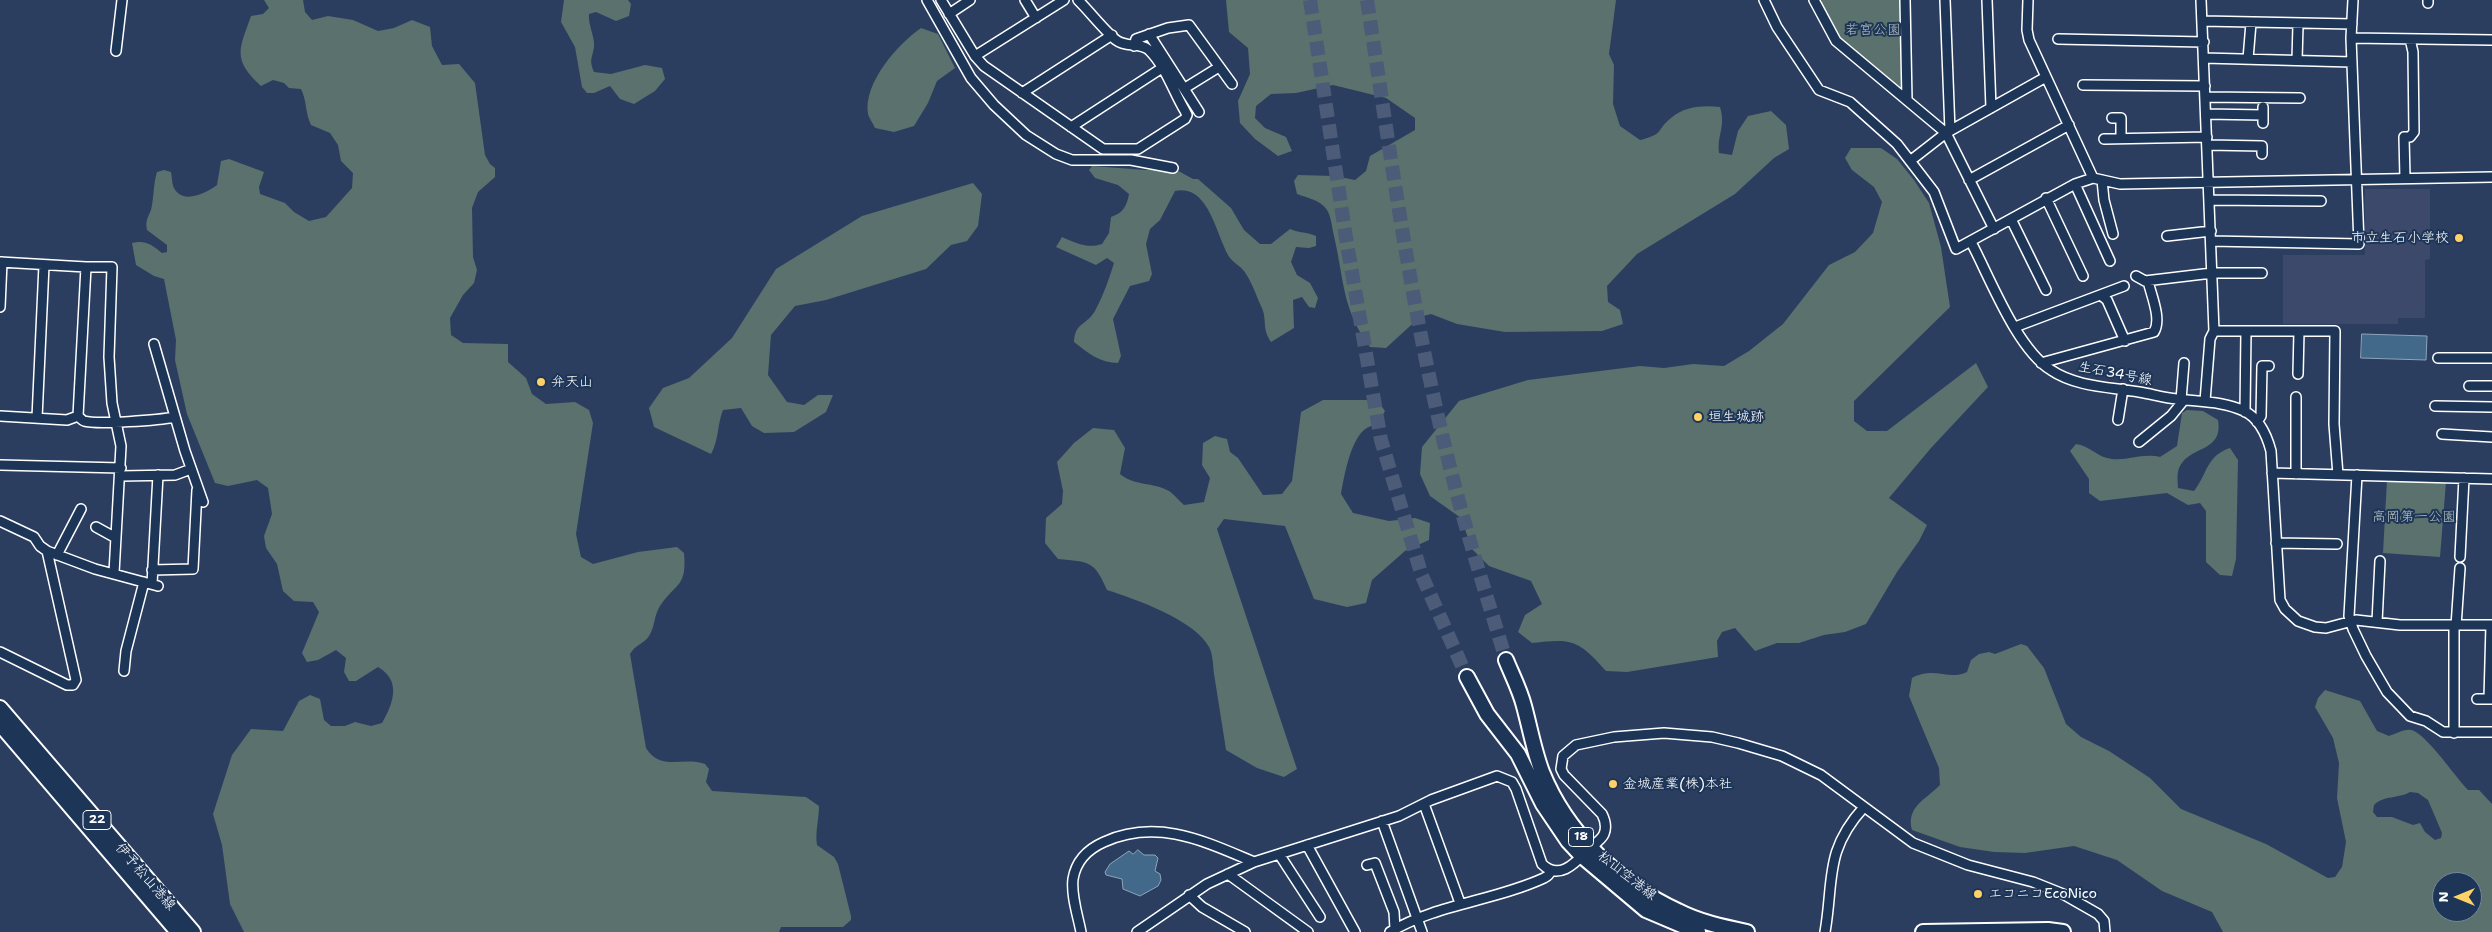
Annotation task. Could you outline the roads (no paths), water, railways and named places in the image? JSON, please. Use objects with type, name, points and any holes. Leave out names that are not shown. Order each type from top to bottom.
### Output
[{"type":"main road","name":"松山空港線","points":[[1506,660],[1524,703],[1534,750],[1548,787],[1572,825],[1586,852],[1646,910],[1691,931]]},
{"type":"main road","name":"松山空港線","points":[[1467,677],[1487,714],[1518,754],[1543,804],[1568,841],[1634,885],[1678,911],[1718,926],[1747,932]]},
{"type":"main road","name":"伊予松山港線","points":[[0,708],[18,736],[178,932]]},
{"type":"main road","name":"伊予松山港線","points":[[0,724],[18,736],[193,932]]},
{"type":"main road","points":[[1924,932],[2048,930],[2062,932]]},
{"type":"street","points":[[116,51],[122,0]]},
{"type":"street","points":[[927,0],[971,78],[994,105],[1026,135],[1056,154],[1072,160],[1131,160],[1174,168]]},
{"type":"street","points":[[940,0],[984,66],[1103,149],[1132,151],[1185,119],[1187,115],[1162,68],[1145,47],[1122,43],[1078,0]]},
{"type":"street","points":[[949,14],[970,0]]},
{"type":"street","points":[[1024,0],[1036,18]]},
{"type":"street","points":[[976,56],[1064,0]]},
{"type":"street","points":[[1764,0],[1777,27],[1819,90],[1850,102],[1897,144],[1934,192],[1956,249],[2074,184],[2097,179],[2120,184],[2358,178],[2492,177]]},
{"type":"street","points":[[1814,0],[1836,41],[1948,132]]},
{"type":"street","points":[[1906,0],[1907,100]]},
{"type":"street","points":[[1945,0],[1948,132],[1969,180],[1994,229]]},
{"type":"street","points":[[1987,0],[1991,108]]},
{"type":"street","points":[[2028,0],[2029,40],[2068,125],[2097,179],[2113,234]]},
{"type":"street","points":[[2201,0],[2214,331],[2210,339],[2205,401]]},
{"type":"street","points":[[2211,241],[2359,244],[2358,178],[2351,38],[2353,0]]},
{"type":"street","points":[[2203,21],[2298,25],[2352,24]]},
{"type":"street","points":[[2248,59],[2251,23]]},
{"type":"street","points":[[1134,46],[1136,39],[1149,34],[1189,25],[1232,84]]},
{"type":"street","points":[[2297,60],[2298,25]]},
{"type":"street","points":[[1149,34],[1199,112]]},
{"type":"street","points":[[1022,93],[1112,35]]},
{"type":"street","points":[[2351,38],[2492,40]]},
{"type":"street","points":[[2058,39],[2204,42]]},
{"type":"street","points":[[2405,178],[2404,137],[2410,137],[2414,132],[2409,96],[2413,52],[2410,39]]},
{"type":"street","points":[[2204,58],[2352,62]]},
{"type":"street","points":[[1185,88],[1219,66]]},
{"type":"street","points":[[1071,127],[1162,68]]},
{"type":"street","points":[[1910,161],[1948,132],[2046,78]]},
{"type":"street","points":[[2083,85],[2205,86]]},
{"type":"street","points":[[2206,97],[2300,98]]},
{"type":"street","points":[[2206,114],[2263,115]]},
{"type":"street","points":[[2112,118],[2121,118],[2121,138]]},
{"type":"street","points":[[1969,180],[2068,125]]},
{"type":"street","points":[[2104,139],[2208,141],[2262,146],[2262,154]]},
{"type":"street","points":[[2074,184],[2110,261]]},
{"type":"street","points":[[2046,198],[2083,276]]},
{"type":"street","points":[[2210,200],[2321,201]]},
{"type":"street","points":[[2011,219],[2046,290]]},
{"type":"street","points":[[2167,236],[2211,231]]},
{"type":"street","name":"生石34号線","points":[[1971,242],[2026,345],[2041,363],[2051,371],[2075,381],[2182,400],[2205,401],[2245,412],[2256,422],[2268,441],[2272,473],[2279,592],[2285,609],[2298,621],[2315,627],[2326,628],[2350,622],[2455,627],[2491,625]]},
{"type":"street","points":[[0,307],[1,262],[112,267],[109,357],[112,403],[120,435],[121,472],[114,573]]},
{"type":"street","points":[[37,418],[44,264]]},
{"type":"street","points":[[78,416],[86,267]]},
{"type":"street","points":[[2136,276],[2148,281],[2212,272],[2262,273]]},
{"type":"street","points":[[2041,363],[2150,334],[2156,328],[2148,281]]},
{"type":"street","points":[[2015,327],[2102,296],[2124,286]]},
{"type":"street","points":[[2102,296],[2107,300],[2125,341]]},
{"type":"street","points":[[2214,331],[2335,331],[2334,424],[2338,475]]},
{"type":"street","points":[[2245,412],[2246,331]]},
{"type":"street","points":[[2298,374],[2299,331]]},
{"type":"street","points":[[154,344],[191,469],[203,502]]},
{"type":"street","points":[[2438,358],[2455,362],[2492,358]]},
{"type":"street","points":[[2139,442],[2170,416],[2182,400],[2184,363]]},
{"type":"street","points":[[2256,422],[2261,416],[2262,366],[2269,366]]},
{"type":"street","points":[[2469,386],[2492,386]]},
{"type":"street","points":[[2118,420],[2122,390]]},
{"type":"street","points":[[2296,398],[2296,474]]},
{"type":"street","points":[[2435,406],[2492,407]]},
{"type":"street","points":[[0,416],[67,420],[78,416]]},
{"type":"street","points":[[78,416],[84,421],[160,420],[175,417]]},
{"type":"street","points":[[2442,434],[2492,437]]},
{"type":"street","points":[[0,465],[158,476],[175,475],[191,469]]},
{"type":"street","points":[[2272,473],[2492,479]]},
{"type":"street","points":[[2356,475],[2350,622],[2366,656],[2387,692],[2410,716],[2426,721],[2443,732],[2492,732]]},
{"type":"street","points":[[124,671],[126,651],[151,584],[158,476]]},
{"type":"street","points":[[2460,557],[2464,478]]},
{"type":"street","points":[[152,570],[193,569],[197,483]]},
{"type":"street","points":[[57,555],[81,509]]},
{"type":"street","points":[[0,522],[34,536],[40,546],[47,551],[151,584]]},
{"type":"street","points":[[96,527],[116,538]]},
{"type":"street","points":[[2276,543],[2337,544]]},
{"type":"street","points":[[0,652],[67,685],[73,685],[76,680],[47,551]]},
{"type":"street","points":[[2377,622],[2380,561]]},
{"type":"street","points":[[2454,733],[2455,627],[2463,575]]},
{"type":"street","points":[[2478,699],[2491,699],[2491,625]]},
{"type":"street","points":[[1137,932],[1189,895],[1254,862],[1399,816],[1424,804],[1497,776],[1505,778],[1516,789],[1542,864],[1551,870],[1566,870],[1604,835],[1605,822],[1602,814],[1564,775],[1561,763],[1567,750],[1576,745],[1614,737],[1682,733],[1738,743],[1782,756],[1804,766],[1821,775],[1913,843],[1968,866],[2033,882],[2063,894],[2098,914],[2104,922],[2105,932]]},
{"type":"street","points":[[1424,804],[1460,903]]},
{"type":"street","points":[[1825,932],[1828,890],[1835,854],[1847,826],[1864,807]]},
{"type":"street","points":[[1382,821],[1422,932]]},
{"type":"street","points":[[1081,932],[1075,905],[1073,879],[1079,864],[1088,851],[1124,834],[1144,830],[1170,832],[1222,848],[1254,862]]},
{"type":"street","points":[[1307,845],[1355,932]]},
{"type":"street","points":[[1279,854],[1320,917]]},
{"type":"street","points":[[1367,866],[1375,863],[1394,912],[1393,930],[1460,903],[1524,886],[1546,878],[1551,870]]},
{"type":"street","points":[[1228,874],[1308,932]]},
{"type":"street","points":[[1189,895],[1202,907],[1245,932]]},
{"type":"tunnel","points":[[1310,0],[1346,238],[1381,440],[1422,576],[1467,677]]},
{"type":"tunnel","points":[[1367,0],[1403,237],[1437,413],[1457,495],[1506,660]]},
{"type":"place","name":"市立生石小学校","points":[[2459,238]]},
{"type":"place","name":"弁天山","points":[[541,382]]},
{"type":"place","name":"垣生城跡","points":[[1698,417]]},
{"type":"place","name":"金城産業(株)本社","points":[[1613,784]]},
{"type":"place","name":"エコニコEcoNico","points":[[1978,894]]},
{"type":"park label","name":"若宮公園","points":[[1873,30]]},
{"type":"park label","name":"高岡第一公園","points":[[2414,517]]}]
